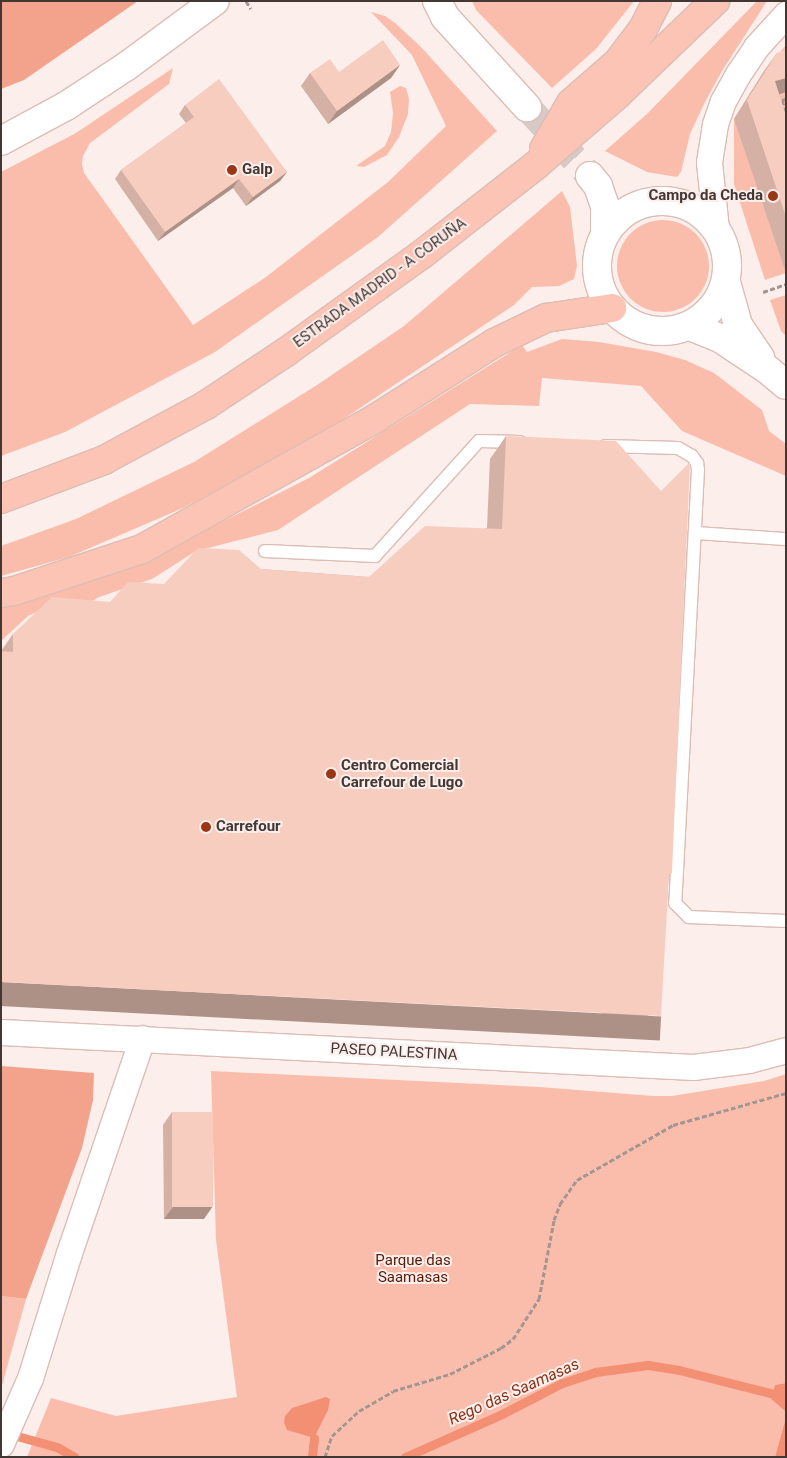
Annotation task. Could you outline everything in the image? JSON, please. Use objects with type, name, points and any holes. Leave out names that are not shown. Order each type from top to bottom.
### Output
[{"type":"highway","points":[[535,166],[571,103],[618,62],[643,29],[657,1]]},
{"type":"highway","name":"ESTRADA MADRID - A CORUÑA","points":[[1,499],[104,460],[206,405],[286,352],[421,256],[535,166],[617,95],[714,1]]},
{"type":"highway","points":[[1,593],[14,591],[142,549],[376,418],[494,343],[546,318],[612,308]]},
{"type":"street","points":[[1,141],[66,106],[127,66],[215,1]]},
{"type":"street","points":[[415,1],[441,9],[527,107]]},
{"type":"street","points":[[716,229],[709,162],[715,124],[723,102],[738,74],[756,47],[786,14]]},
{"type":"street","points":[[594,181],[631,198],[673,201],[690,206],[705,216],[716,229],[725,246],[728,264],[726,282],[718,300],[706,315],[690,326],[669,331],[648,330],[628,322],[612,308],[602,292],[597,272],[598,252],[605,233],[605,206],[594,181]]},
{"type":"street","points":[[605,233],[618,218],[635,206],[655,201]]},
{"type":"street","points":[[726,282],[738,325],[777,377]]},
{"type":"street","points":[[690,326],[720,338],[777,377]]},
{"type":"street","name":"PASEO PALESTINA","points":[[1,1032],[693,1067],[749,1060],[786,1050]]},
{"type":"street","points":[[1,1444],[30,1378],[69,1253],[142,1038]]},
{"type":"lane","points":[[265,551],[375,556],[479,441],[534,443]]},
{"type":"lane","points":[[592,445],[678,448],[692,456],[697,463],[675,903],[689,917],[786,921]]},
{"type":"lane","points":[[695,533],[786,539]]},
{"type":"path","points":[[246,1],[251,9]]},
{"type":"path","points":[[786,99],[782,100],[786,112]]},
{"type":"path","points":[[763,292],[786,284]]},
{"type":"path","points":[[325,1457],[332,1436],[359,1411],[393,1391],[450,1374],[501,1348],[513,1339],[539,1299],[554,1220],[560,1204],[577,1180],[673,1125],[786,1093]]},
{"type":"green space","points":[[472,1],[634,1],[596,49],[552,88],[476,10]]},
{"type":"green space","points":[[757,1],[767,1],[722,71],[705,102],[690,134],[681,172],[677,177],[647,172],[605,151],[648,113]]},
{"type":"green space","points":[[371,12],[385,16],[395,23],[421,47],[497,131],[378,237],[215,352],[65,432],[1,456],[1,172],[76,133],[173,68],[169,84],[90,143],[83,156],[82,164],[84,173],[193,325],[266,277],[388,182],[446,126],[412,55]]},
{"type":"green space","name":"Campo da Cheda","points":[[786,45],[786,273],[765,280],[734,184],[734,119],[764,71]]},
{"type":"green space","points":[[400,86],[406,88],[409,99],[408,114],[399,137],[387,155],[364,167],[356,166],[385,146],[391,132],[393,113],[390,92]]},
{"type":"green space","points":[[562,191],[570,207],[577,266],[574,279],[559,286],[532,287],[514,305],[318,436],[183,508],[69,557],[1,576],[1,546],[76,519],[194,462],[317,385],[404,326]]},
{"type":"green space","points":[[663,220],[681,224],[695,234],[705,248],[709,266],[705,284],[695,298],[681,308],[663,312],[645,308],[631,298],[621,284],[617,266],[621,248],[631,234],[645,224]]},
{"type":"green space","points":[[786,295],[786,336],[781,331],[770,300]]},
{"type":"green space","points":[[562,339],[599,342],[656,352],[685,360],[714,373],[762,410],[769,431],[786,444],[786,476],[682,431],[641,386],[542,378],[539,406],[470,404],[278,530],[196,551],[152,579],[99,597],[86,605],[41,610],[28,616],[1,641],[1,607],[91,581],[162,552],[309,478],[522,345],[527,352]]},
{"type":"green space","name":"Parque das Saamasas","points":[[211,1071],[540,1087],[653,1096],[672,1096],[764,1081],[786,1074],[786,1383],[775,1385],[771,1399],[786,1412],[786,1417],[775,1457],[27,1457],[51,1398],[116,1416],[237,1397],[216,1240]]},
{"type":"green space","points":[[1,1296],[26,1299],[1,1389]]},
{"type":"shaded area","points":[[1,1],[138,1],[24,80],[1,89]]},
{"type":"shaded area","points":[[1,1066],[94,1073],[93,1100],[82,1148],[26,1299],[1,1296]]},
{"type":"shaded area","points":[[786,1383],[786,1412],[771,1399],[775,1385]]},
{"type":"shaded area","points":[[326,1397],[330,1399],[328,1410],[314,1438],[287,1430],[284,1422],[285,1416],[292,1408]]},
{"type":"shaded area","points":[[786,1417],[786,1457],[775,1457]]},
{"type":"building","points":[[383,40],[400,65],[337,111],[310,73],[330,59],[339,72]]},
{"type":"building","points":[[786,50],[786,78],[775,81],[786,116],[786,217],[747,100],[777,53]]},
{"type":"building","points":[[219,79],[287,172],[253,197],[239,179],[165,232],[121,170],[194,117],[185,105]]},
{"type":"building","name":"Centro Comercial Carrefour de Lugo","points":[[506,436],[616,441],[661,491],[690,462],[672,872],[669,875],[661,1016],[1,982],[1,651],[13,652],[13,634],[52,597],[110,602],[128,582],[164,584],[198,548],[239,550],[261,569],[369,577],[425,526],[502,529]]},
{"type":"building","points":[[172,1112],[213,1112],[213,1207],[172,1207]]},
{"type":"waterway","name":"Rego das Saamasas","points":[[405,1457],[502,1414],[562,1383],[596,1372],[648,1365],[679,1370],[786,1397]]},
{"type":"waterway","name":"Rego das Saamasas","points":[[6,1433],[57,1447],[74,1457]]},
{"type":"waterway","points":[[312,1457],[314,1438]]},
{"type":"tunnel","points":[[527,107],[590,176]]},
{"type":"place","name":"Galp","points":[[232,170]]},
{"type":"place","name":"Campo da Cheda","points":[[773,196]]},
{"type":"place","name":"Centro Comercial Carrefour de Lugo","points":[[331,774]]},
{"type":"place","name":"Carrefour","points":[[206,827]]}]
